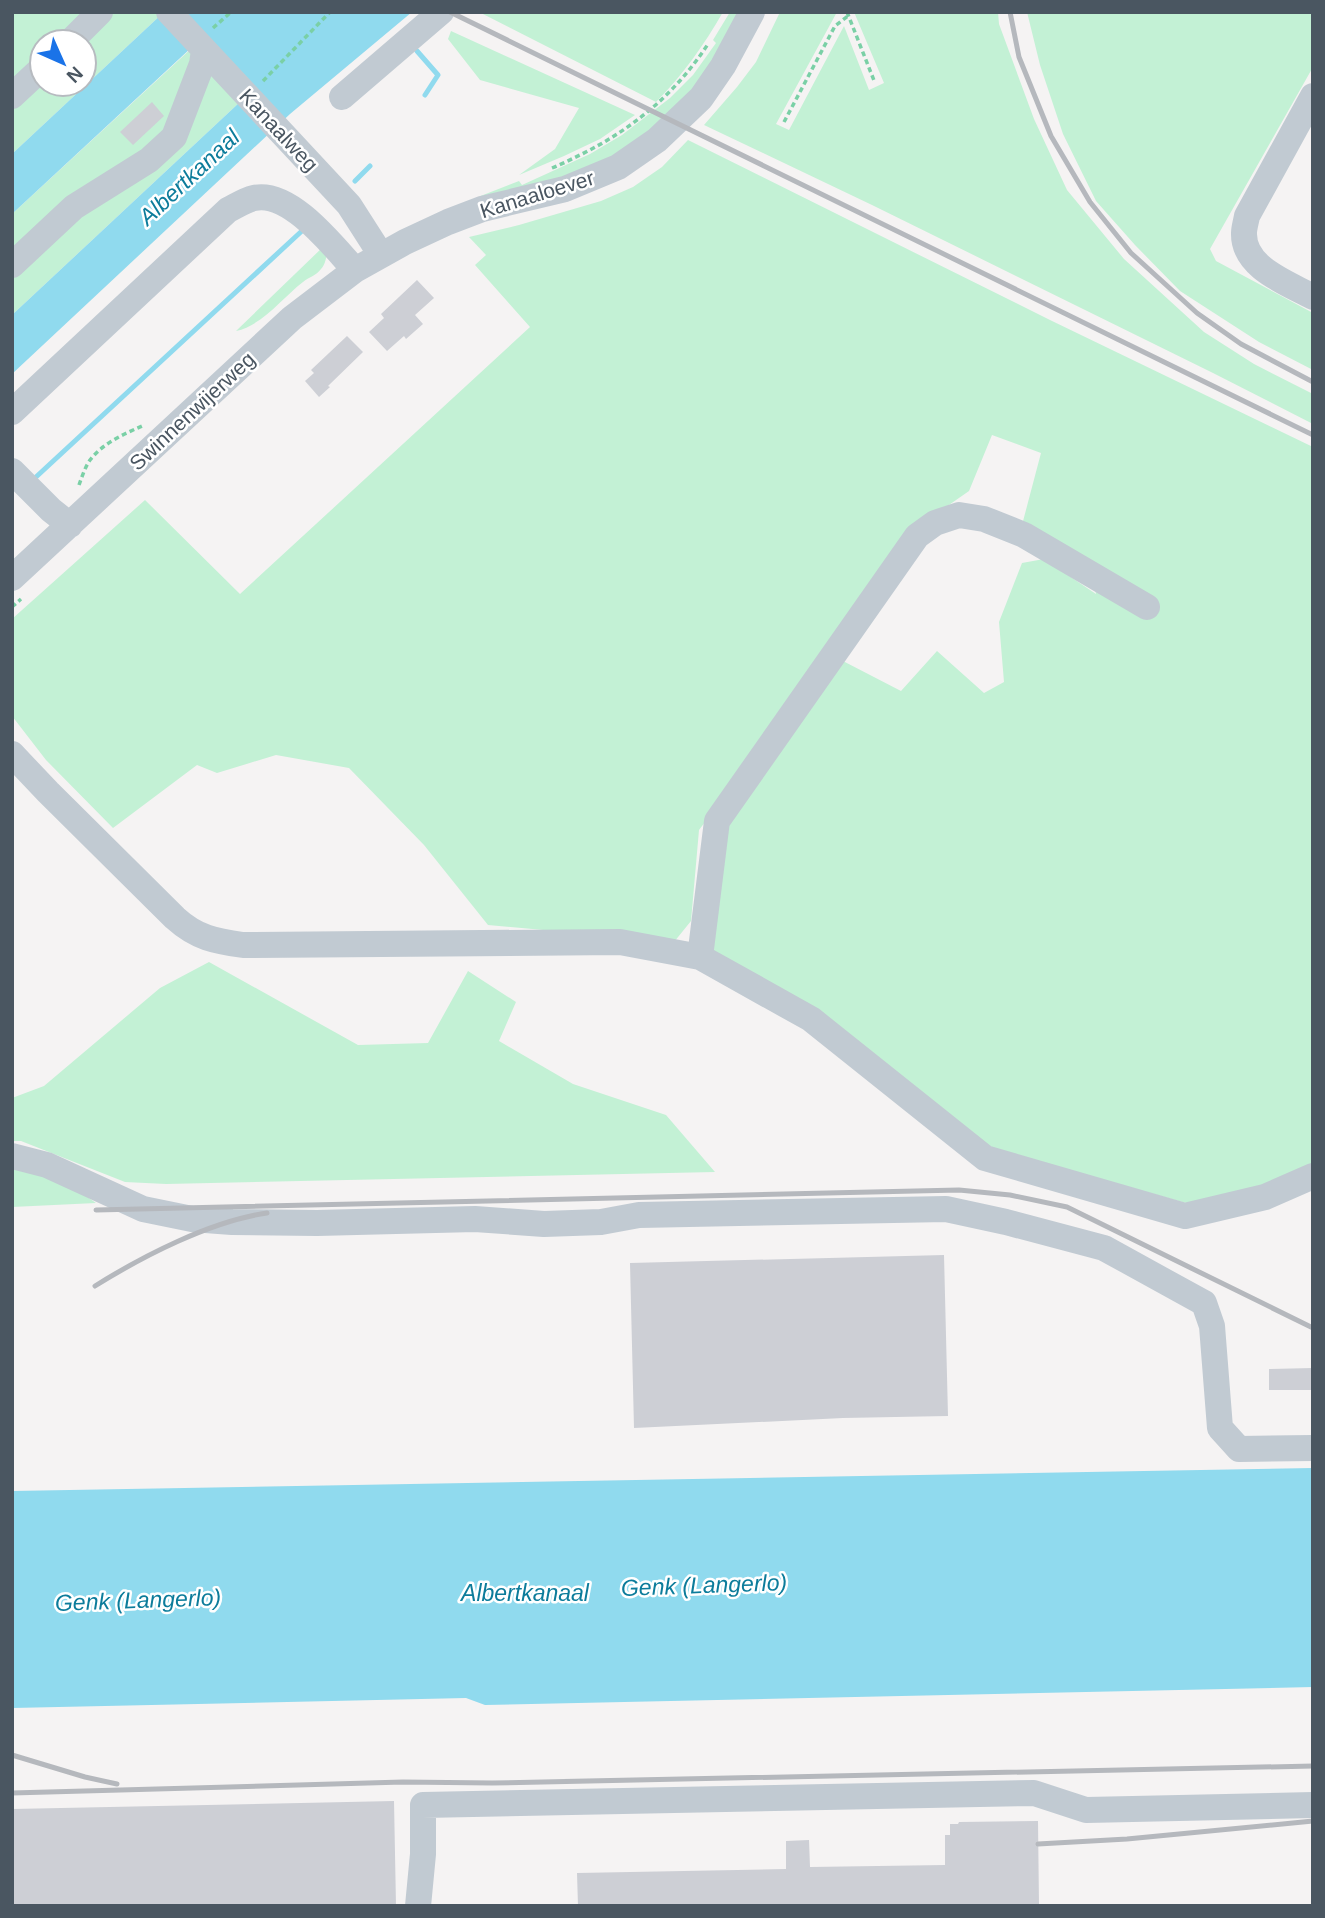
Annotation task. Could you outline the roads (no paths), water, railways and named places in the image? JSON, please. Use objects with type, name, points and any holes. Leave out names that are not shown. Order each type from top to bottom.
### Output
[{"type":"street","points":[[84,28],[100,12]]},
{"type":"street","name":"Kanaalweg","points":[[169,12],[205,42],[349,205],[381,255]]},
{"type":"street","points":[[342,97],[441,12]]},
{"type":"street","name":"Kanaaloever","points":[[381,255],[471,214],[565,189],[618,167],[657,140],[701,98],[723,66],[752,12]]},
{"type":"street","points":[[12,265],[74,207],[149,160],[174,136],[202,64],[205,42]]},
{"type":"street","points":[[12,96],[28,81]]},
{"type":"street","points":[[1313,96],[1247,216],[1244,235],[1249,254],[1262,269],[1313,297]]},
{"type":"street","points":[[12,412],[228,210],[255,198],[276,200],[304,215],[355,270]]},
{"type":"street","name":"Swinnenwijerweg","points":[[12,578],[292,318],[355,270],[381,255]]},
{"type":"street","points":[[13,472],[70,525]]},
{"type":"street","points":[[700,957],[717,821],[917,536],[935,523],[959,515],[984,519],[1024,535],[1147,607]]},
{"type":"street","points":[[12,754],[47,793],[175,918],[187,929],[211,940],[243,945],[620,942],[700,957],[811,1018],[985,1158],[1185,1216],[1265,1198],[1313,1176]]},
{"type":"street","points":[[12,1156],[47,1165],[144,1209],[192,1219],[232,1222],[475,1219],[544,1224],[601,1222],[639,1215],[946,1209],[1006,1222],[1104,1248],[1204,1303],[1212,1326],[1220,1428],[1239,1449],[1313,1448]]},
{"type":"street","points":[[418,1906],[423,1854],[423,1805],[1034,1793],[1086,1810],[1313,1805]]},
{"type":"water","name":"Albertkanaal","points":[[164,12],[412,12],[290,114],[12,374],[12,315],[256,87],[206,34],[12,214],[12,154],[72,98],[98,98],[98,74]]},
{"type":"water","name":"Albertkanaal","points":[[1313,1468],[1313,1687],[485,1705],[466,1698],[12,1708],[12,1491]]},
{"type":"waterway","points":[[417,51],[438,75],[425,95]]},
{"type":"waterway","points":[[355,181],[370,166]]},
{"type":"waterway","points":[[36,477],[304,229]]},
{"type":"railway","points":[[450,12],[1313,435]]},
{"type":"railway","points":[[1010,12],[1019,57],[1051,136],[1090,202],[1131,253],[1197,313],[1241,344],[1313,382]]},
{"type":"railway","points":[[96,1210],[959,1190],[1010,1195],[1067,1207],[1313,1328]]},
{"type":"railway","points":[[95,1286],[178,1241],[223,1224],[267,1213]]},
{"type":"railway","points":[[12,1755],[117,1784]]},
{"type":"railway","points":[[12,1793],[403,1782],[492,1783],[1313,1766]]},
{"type":"railway","points":[[1038,1844],[1127,1839],[1313,1821]]},
{"type":"water label","name":"Genk (Langerlo)","points":[[704,1585]]},
{"type":"water label","name":"Genk (Langerlo)","points":[[138,1600]]}]
